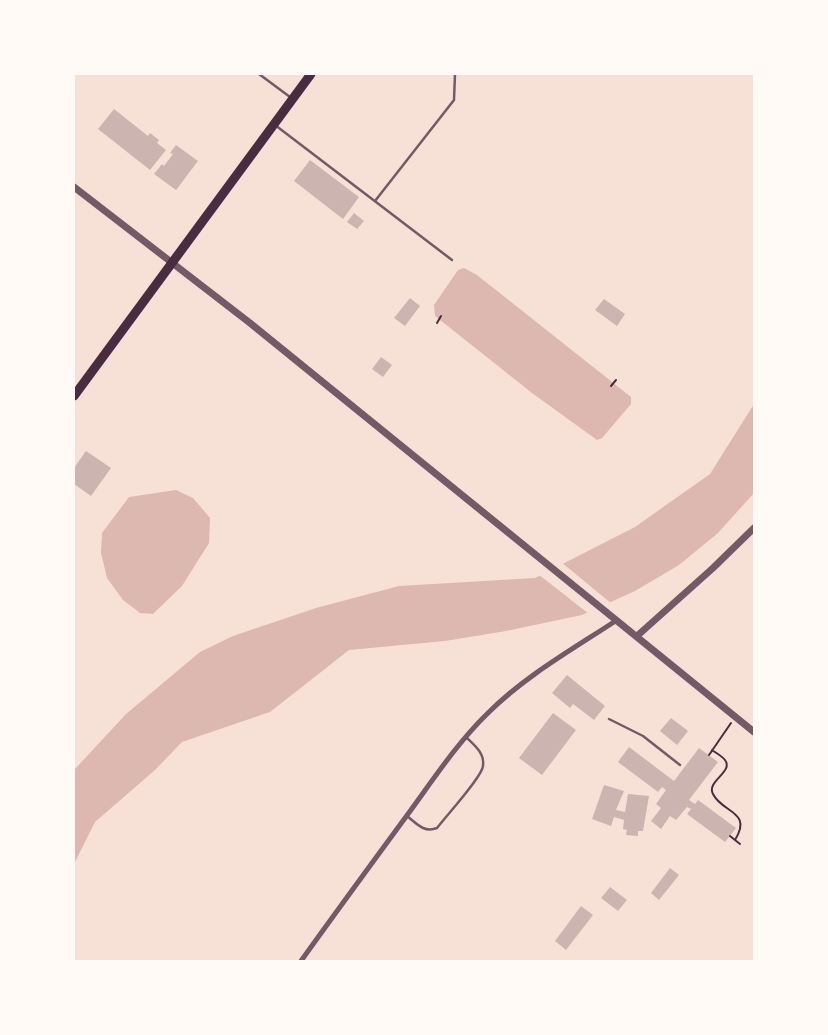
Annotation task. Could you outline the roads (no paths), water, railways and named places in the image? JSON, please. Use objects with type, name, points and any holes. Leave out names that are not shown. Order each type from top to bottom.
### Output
[{"type":"main road","points":[[74,396],[311,74]]},
{"type":"street","points":[[74,187],[250,323],[754,732]]},
{"type":"street","points":[[637,636],[713,568],[754,528]]},
{"type":"street","points":[[301,961],[406,816],[489,711],[556,660],[617,620]]},
{"type":"lane","points":[[259,74],[292,99]]},
{"type":"lane","points":[[375,201],[454,100],[455,74]]},
{"type":"lane","points":[[274,124],[452,260]]},
{"type":"lane","points":[[609,719],[643,736],[680,765]]},
{"type":"lane","points":[[406,816],[425,830],[437,828],[478,777],[483,766],[482,758],[479,750],[466,738]]}]
